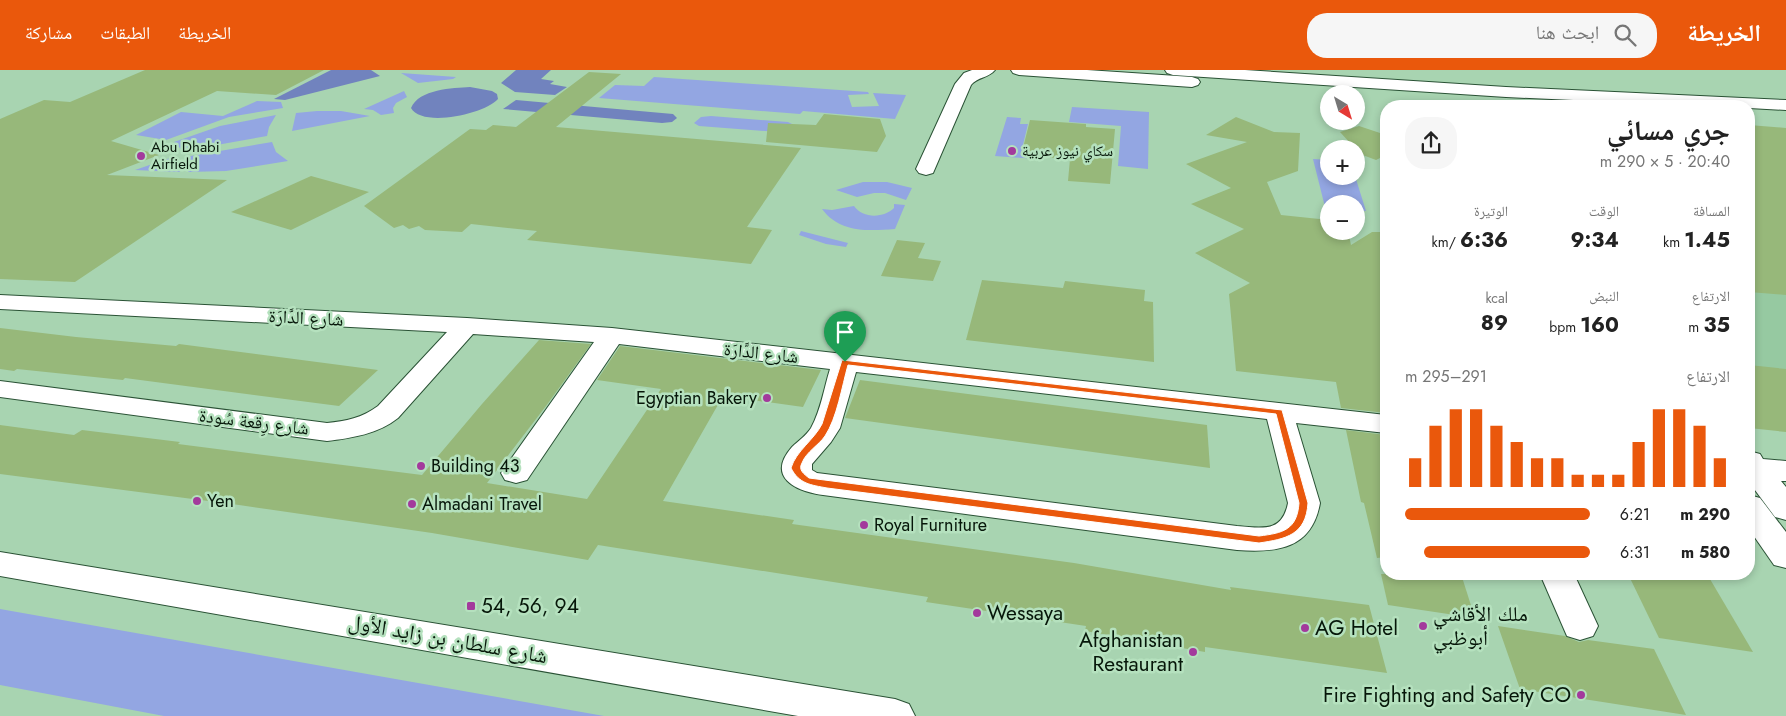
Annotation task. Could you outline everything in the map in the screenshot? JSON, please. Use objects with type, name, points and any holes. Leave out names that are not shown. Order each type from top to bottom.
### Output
[{"type":"street","points":[[926,169],[959,80],[987,70]]},
{"type":"street","points":[[1019,70],[1463,100]]},
{"type":"street","points":[[1173,70],[1673,100]]},
{"type":"street","points":[[1414,85],[1430,80],[1432,73],[1474,89]]},
{"type":"street","points":[[1755,105],[1786,106]]},
{"type":"street","points":[[1764,105],[1786,110]]},
{"type":"street","name":"شارع الدَّارَة","points":[[0,302],[467,326],[612,336],[1380,423]]},
{"type":"street","name":"شارع رِقعة سُودة","points":[[0,389],[326,432],[339,431],[366,425],[388,412],[467,326]]},
{"type":"street","points":[[516,473],[612,336]]},
{"type":"street","points":[[845,362],[822,435],[798,461],[796,468],[799,475],[806,481],[1259,540],[1279,537],[1295,529],[1303,517],[1304,503],[1280,411]]},
{"type":"street","points":[[1755,466],[1786,471]]},
{"type":"street","points":[[1755,471],[1786,509]]},
{"type":"street","points":[[1755,514],[1786,556]]},
{"type":"street","name":"شارع سلطان بن زايد الأول","points":[[0,564],[895,716]]},
{"type":"street","points":[[1560,580],[1580,626]]},
{"type":"shaded area","points":[[331,70],[371,70],[380,76],[285,100],[274,99]]},
{"type":"shaded area","points":[[516,70],[551,70],[541,79],[554,81],[550,84],[567,87],[555,95],[515,92],[501,83]]},
{"type":"shaded area","points":[[401,73],[456,77],[453,79],[418,83]]},
{"type":"shaded area","points":[[654,77],[868,92],[869,94],[848,95],[852,107],[879,106],[873,93],[906,95],[895,119],[803,111],[800,114],[599,98],[615,85],[644,86]]},
{"type":"shaded area","points":[[470,87],[492,91],[497,94],[498,99],[480,110],[454,117],[427,117],[417,114],[411,108],[421,97],[429,93]]},
{"type":"shaded area","points":[[404,91],[407,97],[396,103],[393,108],[394,113],[381,115],[373,110],[364,109]]},
{"type":"shaded area","points":[[516,100],[673,114],[677,118],[672,122],[662,123],[503,109]]},
{"type":"shaded area","points":[[257,101],[281,102],[283,108],[229,117],[166,140],[136,135],[181,112],[223,116]]},
{"type":"shaded area","points":[[1072,107],[1149,112],[1148,169],[1118,166],[1121,126],[1069,122]]},
{"type":"shaded area","points":[[341,111],[370,116],[292,131],[296,113]]},
{"type":"shaded area","points":[[276,115],[269,127],[267,136],[183,151],[174,142],[220,126]]},
{"type":"shaded area","points":[[711,116],[788,122],[792,124],[779,132],[699,126],[694,123],[701,117]]},
{"type":"shaded area","points":[[1007,117],[1021,118],[1020,124],[1028,124],[1021,153],[1037,155],[1036,159],[995,156]]},
{"type":"shaded area","points":[[272,142],[276,152],[288,161],[226,171],[188,172],[189,161],[185,157]]},
{"type":"shaded area","points":[[170,158],[180,172],[135,170]]},
{"type":"shaded area","points":[[1313,159],[1320,159],[1320,185],[1358,185],[1361,195],[1322,195]]},
{"type":"shaded area","points":[[863,182],[887,182],[912,188],[906,200],[885,193],[874,193],[857,197],[836,190]]},
{"type":"shaded area","points":[[1755,189],[1786,191],[1786,403],[1755,400]]},
{"type":"shaded area","points":[[894,204],[905,205],[895,229],[855,229],[837,223],[822,209],[832,210],[854,206],[863,213],[874,216],[890,211],[894,208]]},
{"type":"shaded area","points":[[801,231],[848,243],[846,247],[826,244],[799,235]]},
{"type":"shaded area","points":[[0,609],[604,716],[164,716],[0,685]]},
{"type":"building","points":[[145,70],[324,70],[276,95],[217,91],[111,141],[159,155],[107,175],[227,180],[75,282],[0,279],[0,119],[44,100],[70,102]]},
{"type":"building","points":[[589,72],[621,74],[556,127],[801,148],[747,227],[772,230],[751,264],[527,240],[537,231],[471,224],[462,232],[425,230],[419,226],[409,229],[403,225],[394,228],[364,206],[470,129],[486,130],[493,125],[516,127]]},
{"type":"building","points":[[824,114],[880,119],[886,136],[877,152],[766,142],[768,123],[816,125]]},
{"type":"building","points":[[1236,117],[1274,132],[1300,133],[1298,171],[1267,182],[1281,215],[1320,219],[1320,240],[1350,240],[1351,245],[1359,240],[1365,240],[1365,236],[1372,232],[1380,232],[1380,412],[1341,408],[1336,382],[1236,371],[1229,294],[1250,283],[1195,253],[1244,229],[1191,204],[1231,188],[1186,164],[1247,142],[1206,135]]},
{"type":"building","points":[[1030,120],[1086,124],[1086,127],[1115,129],[1110,184],[1068,181],[1070,159],[1042,157],[1043,154],[1022,152]]},
{"type":"building","points":[[1755,125],[1786,128],[1786,295],[1755,292]]},
{"type":"building","points":[[1365,128],[1380,133],[1380,158],[1376,160],[1365,156],[1365,140],[1347,140],[1340,132],[1365,130]]},
{"type":"building","points":[[311,176],[369,192],[291,230],[231,212]]},
{"type":"building","points":[[897,240],[925,243],[918,258],[941,261],[933,281],[881,276]]},
{"type":"building","points":[[982,280],[1063,288],[1065,281],[1145,290],[1144,301],[1153,302],[1154,362],[966,340]]},
{"type":"building","points":[[0,328],[176,346],[179,344],[378,370],[339,406],[125,378],[123,380],[17,369],[14,371],[0,369]]},
{"type":"building","points":[[539,340],[591,344],[487,483],[587,499],[661,389],[597,380],[620,346],[821,370],[803,407],[723,396],[663,501],[794,520],[792,524],[1074,563],[1231,590],[1230,587],[1369,605],[1387,673],[1205,647],[1205,652],[1085,631],[1086,626],[926,602],[928,597],[598,545],[588,560],[432,533],[239,505],[0,474],[0,425],[74,435],[82,430],[422,475]]},
{"type":"building","points":[[1755,366],[1786,369],[1786,432],[1755,429]]},
{"type":"building","points":[[860,380],[1207,425],[1210,468],[845,418]]},
{"type":"building","points":[[1346,430],[1380,434],[1380,558],[1377,558],[1364,503],[1361,502]]},
{"type":"building","points":[[1382,580],[1463,580],[1475,618],[1388,605]]},
{"type":"building","points":[[1631,580],[1711,580],[1753,652],[1659,638]]},
{"type":"building","points":[[1498,626],[1565,636],[1579,642],[1588,640],[1654,649],[1686,715],[1520,689]]},
{"type":"place","name":"سكاي نيوز عربية","points":[[1012,151]]},
{"type":"place","name":"Abu Dhabi Airfield","points":[[141,156]]},
{"type":"place","name":"Egyptian Bakery","points":[[767,398]]},
{"type":"place","name":"Building 43","points":[[421,466]]},
{"type":"place","name":"Yen","points":[[197,501]]},
{"type":"place","name":"Almadani Travel","points":[[412,504]]},
{"type":"place","name":"Royal Furniture","points":[[864,525]]},
{"type":"place","name":"54, 56, 94","points":[[471,606]]},
{"type":"place","name":"Wessaya","points":[[977,613]]},
{"type":"place","name":"ملك الأقاشي أبوظبي","points":[[1423,626]]},
{"type":"place","name":"AG Hotel","points":[[1305,628]]},
{"type":"place","name":"Afghanistan Restaurant","points":[[1193,652]]},
{"type":"place","name":"Fire Fighting and Safety CO","points":[[1581,695]]},
{"type":"route","points":[[845,362],[1280,411],[1304,503],[1303,517],[1295,529],[1279,537],[1259,540],[817,484],[806,481],[799,475],[796,468],[798,461],[822,435],[845,362]]}]
